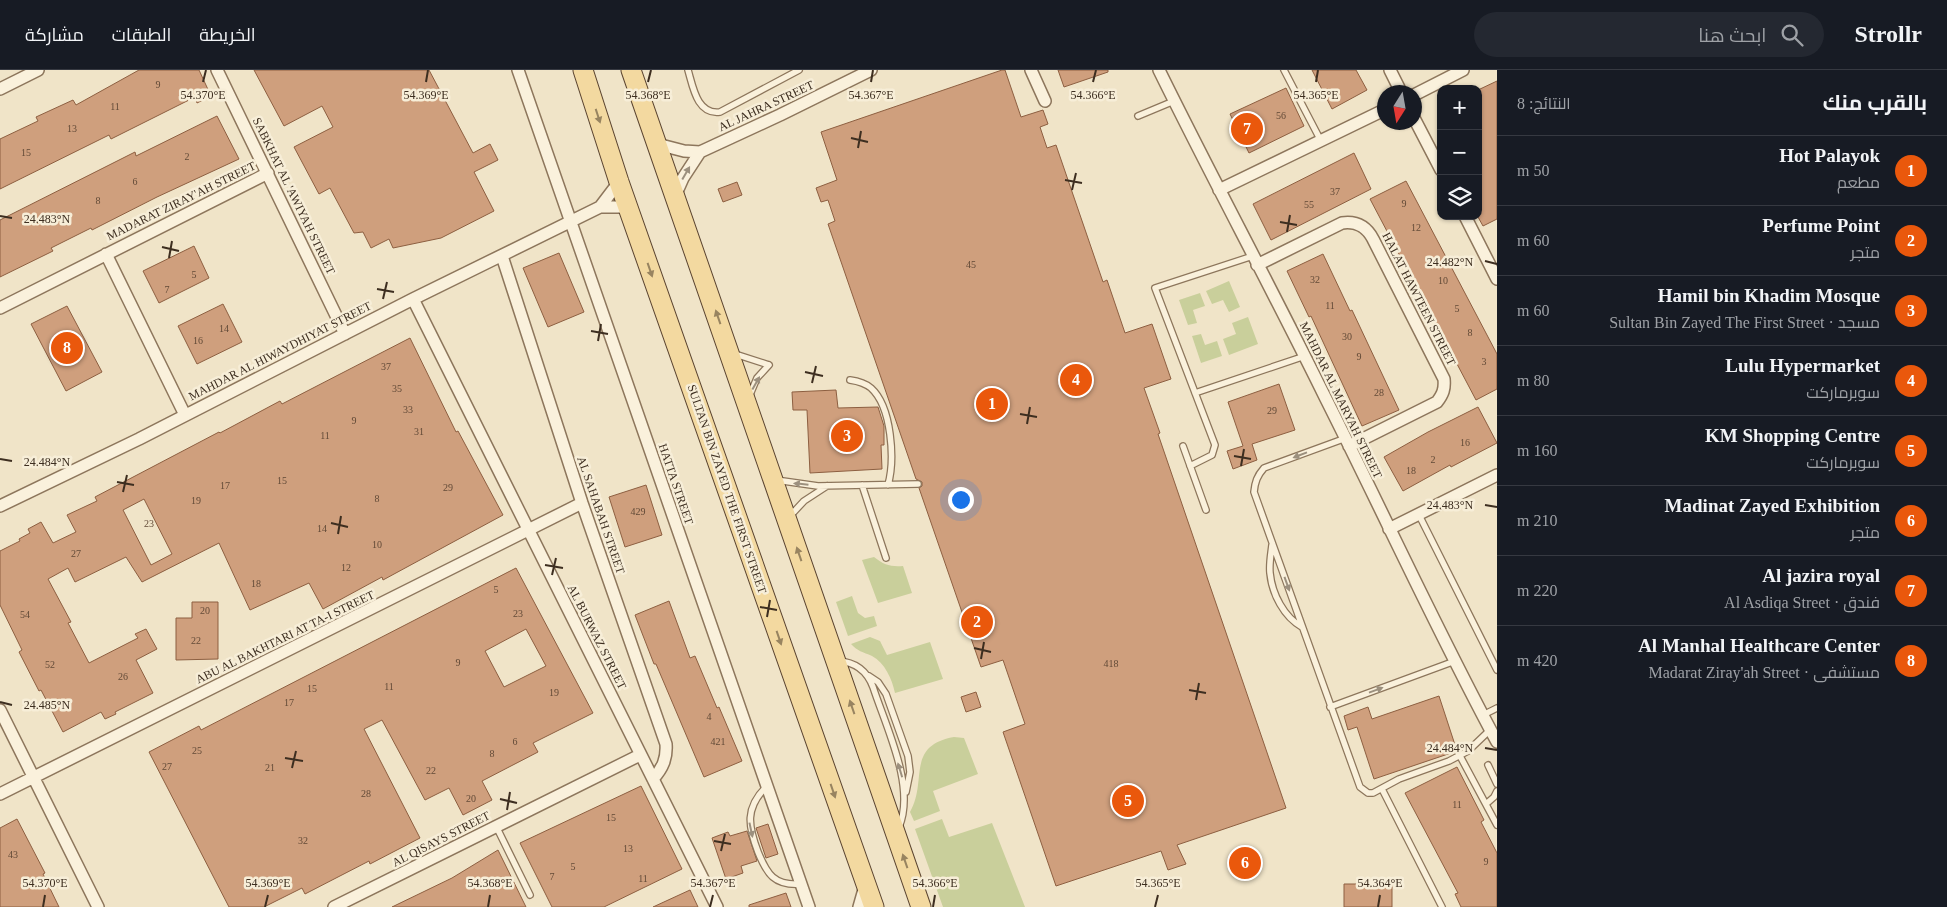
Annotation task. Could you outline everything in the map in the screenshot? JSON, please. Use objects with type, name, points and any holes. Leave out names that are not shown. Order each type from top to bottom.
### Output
[{"type":"main road","name":"SULTAN BIN ZAYED THE FIRST STREET","points":[[583,70],[619,182],[874,907]]},
{"type":"main road","points":[[631,70],[921,907]]},
{"type":"street","points":[[0,89],[21,74],[38,70]]},
{"type":"street","name":"SABKHAT AL 'AWIYAH STREET","points":[[217,70],[345,334]]},
{"type":"street","name":"HATTA STREET","points":[[518,70],[809,907]]},
{"type":"street","name":"AL JAHRA STREET","points":[[700,152],[856,74],[871,70]]},
{"type":"street","points":[[1031,70],[1045,100]]},
{"type":"street","name":"MAHDAR AL MARYAH STREET","points":[[1160,70],[1497,742]]},
{"type":"street","points":[[1390,70],[1398,85]]},
{"type":"street","points":[[1422,91],[1463,70]]},
{"type":"street","points":[[1219,190],[1377,113]]},
{"type":"street","points":[[1420,130],[1437,162]]},
{"type":"street","points":[[657,144],[684,151],[700,152],[684,178],[676,196]]},
{"type":"street","name":"MADARAT ZIRAY'AH STREET","points":[[0,308],[268,173]]},
{"type":"street","name":"MAHDAR AL HIWAYDHIYAT STREET","points":[[0,506],[139,439],[413,299],[600,207],[619,182]]},
{"type":"street","name":"MAHDAR AL HIWAYDHIYAT STREET","points":[[600,207],[628,207]]},
{"type":"street","points":[[1468,220],[1493,260],[1497,279]]},
{"type":"street","name":"HALAT HAWTEEN STREET","points":[[1255,260],[1342,223],[1357,223],[1364,227],[1373,239],[1444,379],[1445,387],[1443,396],[1438,402],[1348,442]]},
{"type":"street","name":"MADARAT ZIRAY'AH STREET","points":[[106,254],[185,414]]},
{"type":"street","name":"AL SAHABAH STREET","points":[[502,256],[582,503],[666,744],[665,761],[653,779]]},
{"type":"street","name":"AL BURWAZ STREET","points":[[413,299],[717,907]]},
{"type":"street","points":[[1389,529],[1497,475]]},
{"type":"street","name":"ABU AL BAKHTARI AT TA-I STREET","points":[[0,794],[582,503]]},
{"type":"street","points":[[0,710],[98,907]]},
{"type":"street","name":"AL QISAYS STREET","points":[[334,907],[640,755]]},
{"type":"street","points":[[859,907],[866,884]]},
{"type":"lane","points":[[688,70],[700,105],[709,112],[714,113],[720,112],[800,70]]},
{"type":"lane","points":[[1284,70],[1321,141]]},
{"type":"lane","points":[[1138,116],[1174,101]]},
{"type":"lane","points":[[1190,466],[1212,455],[1215,445],[1155,288],[1255,260]]},
{"type":"lane","points":[[730,352],[748,360],[768,365],[758,378],[747,402]]},
{"type":"lane","points":[[1195,393],[1305,356]]},
{"type":"lane","points":[[850,380],[857,381],[871,388],[880,401],[892,451],[888,485]]},
{"type":"lane","points":[[1348,442],[1264,468],[1258,475],[1254,492],[1360,787],[1368,793],[1382,789],[1398,779],[1460,756],[1476,745],[1490,730]]},
{"type":"lane","points":[[1183,446],[1206,510]]},
{"type":"lane","points":[[774,480],[829,486],[918,484]]},
{"type":"lane","points":[[862,485],[886,558]]},
{"type":"lane","points":[[788,520],[804,501],[829,486]]},
{"type":"lane","points":[[1419,515],[1497,670]]},
{"type":"lane","points":[[1272,543],[1271,580],[1282,608],[1293,621],[1302,627]]},
{"type":"lane","points":[[1330,707],[1456,660]]},
{"type":"lane","points":[[836,661],[846,661],[855,664],[878,682],[886,694],[908,756],[909,780],[904,809],[896,834]]},
{"type":"lane","points":[[867,675],[873,687],[901,771],[905,796]]},
{"type":"lane","points":[[1483,716],[1497,708]]},
{"type":"lane","points":[[1460,756],[1497,825]]},
{"type":"lane","points":[[1488,765],[1497,784]]},
{"type":"lane","points":[[766,787],[754,802],[751,811],[749,821],[754,840],[766,870],[772,877],[790,885],[800,884]]},
{"type":"lane","points":[[1382,789],[1442,907]]},
{"type":"lane","points":[[1486,804],[1494,798],[1497,791]]},
{"type":"lane","points":[[496,826],[530,895]]},
{"type":"green space","points":[[1229,281],[1240,307],[1229,312],[1223,300],[1212,304],[1206,291]]},
{"type":"green space","points":[[1200,293],[1205,306],[1193,310],[1197,323],[1188,325],[1179,300]]},
{"type":"green space","points":[[1248,317],[1258,344],[1229,355],[1223,339],[1236,334],[1232,323]]},
{"type":"green space","points":[[1201,334],[1205,345],[1217,341],[1222,356],[1201,363],[1192,336]]},
{"type":"green space","points":[[874,557],[888,565],[903,566],[912,593],[878,603],[862,560]]},
{"type":"green space","points":[[852,596],[858,613],[865,618],[874,616],[877,626],[848,636],[836,602]]},
{"type":"green space","points":[[870,637],[880,641],[887,655],[930,642],[943,679],[895,693],[890,677],[881,663],[851,644]]},
{"type":"green space","points":[[954,737],[964,738],[978,774],[933,791],[940,811],[914,821],[910,812],[918,788],[920,766],[923,757],[929,748]]},
{"type":"green space","points":[[942,819],[949,837],[992,823],[1025,907],[943,907],[915,829]]},
{"type":"building","points":[[139,70],[199,70],[211,96],[197,103],[195,97],[111,139],[109,135],[0,189],[0,139],[38,121],[36,117],[73,100],[76,105]]},
{"type":"building","points":[[254,70],[429,70],[473,153],[490,144],[498,160],[474,172],[494,211],[441,238],[393,248],[389,239],[371,248],[363,232],[354,233],[330,188],[319,194],[294,147],[333,127],[322,106],[284,126]]},
{"type":"building","points":[[1005,70],[1021,117],[1043,110],[1048,124],[1040,127],[1047,148],[1056,145],[1103,282],[1107,280],[1125,333],[1152,324],[1171,379],[1144,388],[1286,808],[1177,845],[1186,864],[1168,870],[1161,851],[1056,886],[1003,732],[1025,724],[1003,660],[981,667],[919,488],[922,486],[922,482],[916,479],[828,224],[835,221],[828,200],[821,202],[816,188],[837,180],[821,132]]},
{"type":"building","points":[[1058,70],[1108,70],[1108,72],[1064,87]]},
{"type":"building","points":[[1312,70],[1356,70],[1367,90],[1332,109]]},
{"type":"building","points":[[1497,81],[1497,219],[1483,226],[1480,220],[1482,220],[1482,88]]},
{"type":"building","points":[[1286,88],[1304,126],[1249,153],[1230,114]]},
{"type":"building","points":[[217,116],[239,159],[92,230],[91,228],[51,248],[53,251],[0,277],[0,220],[135,152],[136,156]]},
{"type":"building","points":[[1354,153],[1371,189],[1271,240],[1253,204]]},
{"type":"building","points":[[1406,181],[1497,354],[1497,389],[1476,400],[1370,199]]},
{"type":"building","points":[[737,182],[742,195],[723,202],[718,189]]},
{"type":"building","points":[[194,246],[209,278],[159,303],[143,271]]},
{"type":"building","points":[[559,253],[584,312],[548,327],[523,268]]},
{"type":"building","points":[[1323,254],[1350,311],[1352,310],[1399,410],[1362,426],[1311,316],[1309,317],[1287,271]]},
{"type":"building","points":[[223,304],[242,342],[197,364],[178,326]]},
{"type":"building","points":[[67,306],[102,372],[66,391],[31,324]]},
{"type":"building","points":[[410,338],[456,432],[458,431],[503,515],[383,580],[382,577],[323,609],[309,583],[250,610],[219,543],[142,582],[126,557],[75,582],[68,568],[48,579],[71,622],[68,623],[89,663],[138,638],[135,634],[146,629],[157,649],[136,660],[153,693],[105,719],[101,712],[63,732],[19,652],[22,650],[0,605],[0,551],[20,541],[19,539],[30,533],[28,529],[41,522],[53,543],[76,532],[67,515],[97,501],[95,497],[280,401],[282,404]],"holes":[[[144,499],[172,554],[151,565],[123,510]]]},
{"type":"building","points":[[1279,384],[1295,430],[1252,444],[1257,460],[1233,469],[1227,451],[1243,446],[1228,402]]},
{"type":"building","points":[[836,390],[838,408],[878,407],[884,426],[884,445],[881,445],[882,469],[810,473],[807,410],[793,410],[792,392]]},
{"type":"building","points":[[1478,407],[1497,443],[1451,467],[1450,465],[1403,491],[1384,457]]},
{"type":"building","points":[[646,485],[662,535],[625,547],[609,497]]},
{"type":"building","points":[[516,568],[593,713],[533,743],[538,752],[482,781],[492,800],[463,815],[449,788],[425,800],[382,720],[364,729],[420,838],[370,864],[369,861],[305,894],[302,888],[264,907],[229,907],[149,752],[199,726],[201,730]],"holes":[[[526,629],[546,666],[504,687],[485,651]]]},
{"type":"building","points":[[669,601],[690,658],[695,656],[742,761],[704,777],[656,664],[654,664],[635,615]]},
{"type":"building","points":[[192,602],[218,602],[218,659],[176,660],[176,618],[192,618]]},
{"type":"building","points":[[976,692],[981,707],[966,712],[961,697]]},
{"type":"building","points":[[1439,696],[1457,751],[1374,779],[1357,727],[1348,730],[1344,716],[1368,707],[1372,719]]},
{"type":"building","points":[[1457,767],[1484,820],[1481,822],[1497,853],[1497,907],[1461,907],[1455,894],[1458,893],[1405,793]]},
{"type":"building","points":[[641,786],[682,869],[604,907],[552,907],[520,843]]},
{"type":"building","points":[[17,819],[45,873],[43,874],[59,907],[0,907],[0,828]]},
{"type":"building","points":[[768,824],[778,854],[766,858],[756,828]]},
{"type":"building","points":[[747,831],[757,861],[741,866],[743,873],[726,879],[712,838],[728,832],[730,836]]},
{"type":"building","points":[[498,850],[526,907],[392,907],[452,878]]},
{"type":"building","points":[[1344,884],[1392,884],[1392,907],[1344,907]]},
{"type":"building","points":[[690,890],[698,907],[653,907]]},
{"type":"building","points":[[786,893],[791,907],[749,907],[749,905]]},
{"type":"place","name":"Al jazira royal","points":[[1247,129]]},
{"type":"place","name":"Al Manhal Healthcare Center","points":[[67,348]]},
{"type":"place","name":"Lulu Hypermarket","points":[[1076,380]]},
{"type":"place","name":"Hot Palayok","points":[[992,404]]},
{"type":"place","name":"Hamil bin Khadim Mosque","points":[[847,436]]},
{"type":"place","name":"Perfume Point","points":[[977,622]]},
{"type":"place","name":"KM Shopping Centre","points":[[1128,801]]},
{"type":"place","name":"Madinat Zayed Exhibition","points":[[1245,863]]}]
